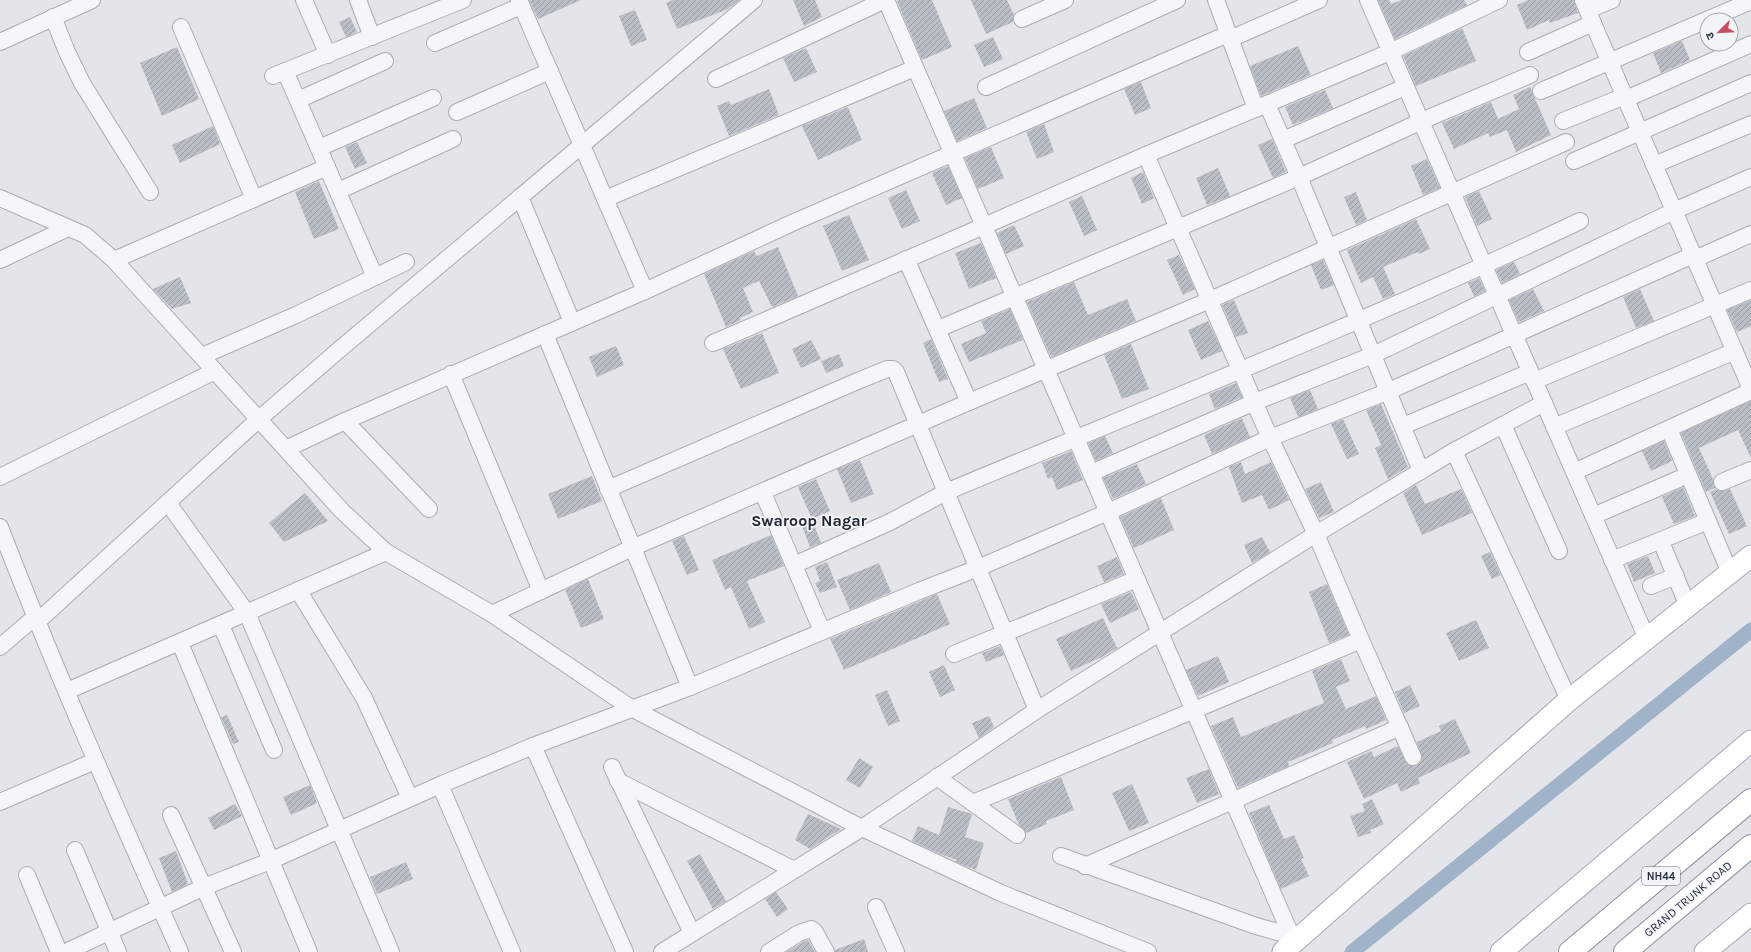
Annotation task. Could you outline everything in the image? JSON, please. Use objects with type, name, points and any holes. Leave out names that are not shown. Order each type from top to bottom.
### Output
[{"type":"highway","name":"NH44","points":[[1570,952],[1751,800]]},
{"type":"highway","name":"GRAND TRUNK ROAD","points":[[1625,952],[1751,846]]},
{"type":"main road","points":[[1290,944],[1570,700],[1751,556]]},
{"type":"main road","points":[[1500,952],[1751,741]]},
{"type":"main road","points":[[1705,952],[1751,914]]},
{"type":"street","points":[[0,42],[92,0]]},
{"type":"street","points":[[304,0],[328,55]]},
{"type":"street","points":[[358,0],[372,37]]},
{"type":"street","points":[[375,277],[298,100],[279,73],[328,55],[463,0]]},
{"type":"street","points":[[0,647],[36,620],[168,503],[259,419],[754,0]]},
{"type":"street","points":[[716,79],[886,0],[1233,801],[1290,944]]},
{"type":"street","points":[[1022,19],[1065,0]]},
{"type":"street","points":[[986,87],[1177,0]]},
{"type":"street","points":[[1216,0],[1229,37],[1261,107],[1283,140],[1328,249],[1360,321],[1421,471]]},
{"type":"street","points":[[286,450],[345,421],[645,291],[792,223],[1319,0]]},
{"type":"street","points":[[1368,0],[1647,639]]},
{"type":"street","points":[[713,343],[1146,155],[1390,52],[1499,0]]},
{"type":"street","points":[[1528,52],[1588,11],[1612,0]]},
{"type":"street","points":[[1541,91],[1751,0]]},
{"type":"street","points":[[435,43],[520,3],[645,291]]},
{"type":"street","points":[[1574,472],[1751,390],[1588,11]]},
{"type":"street","points":[[53,17],[67,52],[82,83],[150,192]]},
{"type":"street","points":[[181,27],[254,199]]},
{"type":"street","points":[[1563,121],[1625,97],[1751,44]]},
{"type":"street","points":[[298,100],[385,61]]},
{"type":"street","points":[[605,199],[916,68]]},
{"type":"street","points":[[457,112],[550,71]]},
{"type":"street","points":[[938,329],[1299,177],[1530,75]]},
{"type":"street","points":[[1574,161],[1751,83]]},
{"type":"street","points":[[1283,140],[1406,87]]},
{"type":"street","points":[[319,148],[433,98]]},
{"type":"street","points":[[1654,165],[1751,124]]},
{"type":"street","points":[[338,190],[454,139]]},
{"type":"street","points":[[492,614],[632,548],[1328,249],[1566,142]]},
{"type":"street","points":[[1146,155],[1270,438],[1316,534],[1413,757]]},
{"type":"street","points":[[114,260],[327,167]]},
{"type":"street","points":[[1091,473],[1255,402],[1373,355],[1674,211],[1751,177]]},
{"type":"street","points":[[520,197],[572,322]]},
{"type":"street","points":[[0,198],[85,235],[114,260],[342,511],[386,552],[492,614],[631,708],[862,828],[1001,893],[1148,952]]},
{"type":"street","points":[[794,565],[890,522],[946,492],[1360,321],[1484,266],[1580,220]]},
{"type":"street","points":[[0,260],[68,228]]},
{"type":"street","points":[[66,952],[160,907],[270,861],[440,785],[534,746],[631,708],[690,687],[822,631],[978,568],[1108,512],[1270,438],[1388,391],[1694,257],[1751,234]]},
{"type":"street","points":[[906,259],[969,402]]},
{"type":"street","points":[[202,356],[296,315],[406,262]]},
{"type":"street","points":[[1403,426],[1532,377],[1751,290]]},
{"type":"street","points":[[545,334],[690,687]]},
{"type":"street","points":[[1554,427],[1735,351]]},
{"type":"street","points":[[608,489],[853,382],[890,368],[896,372],[1037,710]]},
{"type":"street","points":[[0,477],[215,371]]},
{"type":"street","points":[[451,374],[541,591]]},
{"type":"street","points":[[662,952],[862,828],[1037,710],[1316,534],[1454,451],[1544,403]]},
{"type":"street","points":[[345,421],[429,509]]},
{"type":"street","points":[[1503,425],[1559,551]]},
{"type":"street","points":[[1669,429],[1730,573]]},
{"type":"street","points":[[1454,451],[1570,700]]},
{"type":"street","points":[[1722,482],[1751,470]]},
{"type":"street","points":[[1593,516],[1688,476]]},
{"type":"street","points":[[763,492],[822,631]]},
{"type":"street","points":[[168,503],[247,613],[391,952]]},
{"type":"street","points":[[1612,560],[1708,521]]},
{"type":"street","points":[[0,527],[36,620],[180,952]]},
{"type":"street","points":[[1664,549],[1688,606]]},
{"type":"street","points":[[67,691],[386,552]]},
{"type":"street","points":[[1651,586],[1676,576]]},
{"type":"street","points":[[954,654],[1137,579]]},
{"type":"street","points":[[298,590],[364,698],[410,798]]},
{"type":"street","points":[[221,625],[274,750]]},
{"type":"street","points":[[973,803],[1361,640]]},
{"type":"street","points":[[180,643],[309,952]]},
{"type":"street","points":[[1085,866],[1400,727]]},
{"type":"street","points":[[534,746],[625,952]]},
{"type":"street","points":[[0,802],[96,761]]},
{"type":"street","points":[[692,933],[615,774],[794,870]]},
{"type":"street","points":[[937,777],[1017,834]]},
{"type":"street","points":[[440,785],[512,952]]},
{"type":"street","points":[[171,815],[232,952]]},
{"type":"street","points":[[75,850],[118,952]]},
{"type":"street","points":[[1061,856],[1085,866],[1256,926],[1290,944]]},
{"type":"street","points":[[28,875],[59,952]]},
{"type":"street","points":[[876,907],[896,952]]},
{"type":"street","points":[[769,952],[799,933],[811,930],[815,932],[826,952]]},
{"type":"building","points":[[529,0],[581,0],[538,19]]},
{"type":"building","points":[[673,0],[739,0],[728,9],[677,29],[666,3]]},
{"type":"building","points":[[793,0],[815,0],[822,17],[804,26]]},
{"type":"building","points":[[932,0],[952,47],[922,60],[897,1]]},
{"type":"building","points":[[971,0],[1007,0],[1014,15],[1013,22],[986,34]]},
{"type":"building","points":[[1378,0],[1389,0],[1391,4],[1402,0],[1464,0],[1467,5],[1395,39]]},
{"type":"building","points":[[1528,0],[1574,0],[1578,13],[1550,23],[1549,20],[1527,30],[1517,5]]},
{"type":"building","points":[[635,10],[647,40],[631,46],[619,16]]},
{"type":"building","points":[[350,17],[357,32],[346,37],[339,22]]},
{"type":"building","points":[[1462,28],[1476,61],[1416,86],[1403,56]]},
{"type":"building","points":[[993,37],[1003,59],[984,67],[974,45]]},
{"type":"building","points":[[1682,41],[1690,60],[1661,73],[1653,53]]},
{"type":"building","points":[[1298,46],[1311,75],[1261,96],[1250,66]]},
{"type":"building","points":[[177,47],[199,99],[162,116],[140,63]]},
{"type":"building","points":[[806,48],[817,72],[794,82],[783,58]]},
{"type":"building","points":[[1141,82],[1151,108],[1135,115],[1124,89]]},
{"type":"building","points":[[1530,87],[1551,135],[1516,152],[1507,130],[1490,137],[1488,133],[1454,149],[1442,123],[1491,102],[1498,119],[1519,109],[1513,95]]},
{"type":"building","points":[[769,89],[779,115],[729,136],[717,106],[729,101],[731,105]]},
{"type":"building","points":[[1325,90],[1333,108],[1293,125],[1285,107]]},
{"type":"building","points":[[974,98],[987,128],[957,141],[944,111]]},
{"type":"building","points":[[848,107],[862,140],[818,160],[802,126]]},
{"type":"building","points":[[1044,124],[1054,152],[1037,159],[1026,132]]},
{"type":"building","points":[[213,126],[220,144],[180,163],[172,145]]},
{"type":"building","points":[[1272,139],[1286,172],[1273,178],[1258,145]]},
{"type":"building","points":[[357,142],[367,163],[355,169],[345,147]]},
{"type":"building","points":[[991,147],[1004,178],[978,189],[965,158]]},
{"type":"building","points":[[1427,159],[1440,188],[1423,195],[1411,166]]},
{"type":"building","points":[[948,166],[962,198],[946,205],[932,173]]},
{"type":"building","points":[[1218,168],[1230,196],[1207,205],[1196,178]]},
{"type":"building","points":[[1143,172],[1154,198],[1142,204],[1131,178]]},
{"type":"building","points":[[319,181],[339,229],[314,239],[295,192]]},
{"type":"building","points":[[906,190],[920,221],[902,229],[888,198]]},
{"type":"building","points":[[1479,191],[1492,219],[1477,226],[1465,197]]},
{"type":"building","points":[[1356,192],[1367,220],[1356,225],[1344,197]]},
{"type":"building","points":[[1082,196],[1097,230],[1084,236],[1069,202]]},
{"type":"building","points":[[849,215],[869,260],[842,271],[823,226]]},
{"type":"building","points":[[1416,219],[1430,249],[1419,254],[1418,252],[1383,267],[1395,294],[1383,299],[1373,277],[1361,283],[1347,250]]},
{"type":"building","points":[[1014,225],[1024,246],[1006,254],[997,233]]},
{"type":"building","points":[[981,243],[996,278],[969,289],[955,253]]},
{"type":"building","points":[[778,247],[798,296],[772,307],[759,281],[743,288],[753,312],[726,327],[704,274],[754,251],[757,256]]},
{"type":"building","points":[[1179,255],[1195,289],[1183,295],[1167,260]]},
{"type":"building","points":[[1323,260],[1334,285],[1321,290],[1311,265]]},
{"type":"building","points":[[1514,262],[1520,274],[1502,283],[1496,270]]},
{"type":"building","points":[[180,277],[191,303],[172,309],[153,289]]},
{"type":"building","points":[[1479,278],[1485,291],[1474,296],[1468,283]]},
{"type":"building","points":[[1074,282],[1088,315],[1127,299],[1136,321],[1051,357],[1027,302]]},
{"type":"building","points":[[1533,289],[1544,311],[1519,322],[1509,300]]},
{"type":"building","points":[[1640,289],[1654,321],[1636,328],[1623,297]]},
{"type":"building","points":[[1234,300],[1248,333],[1236,337],[1222,305]]},
{"type":"building","points":[[1751,300],[1751,326],[1737,332],[1727,310]]},
{"type":"building","points":[[1010,309],[1023,340],[969,362],[961,344],[986,333],[981,321]]},
{"type":"building","points":[[1208,321],[1222,351],[1201,360],[1188,330]]},
{"type":"building","points":[[762,333],[779,373],[741,389],[723,349]]},
{"type":"building","points":[[931,339],[948,379],[939,382],[923,343]]},
{"type":"building","points":[[811,340],[821,359],[801,368],[792,349]]},
{"type":"building","points":[[1131,344],[1149,389],[1122,399],[1104,355]]},
{"type":"building","points":[[616,346],[624,365],[597,377],[589,357]]},
{"type":"building","points":[[839,354],[844,366],[826,373],[821,361]]},
{"type":"building","points":[[1236,383],[1242,397],[1215,409],[1209,394]]},
{"type":"building","points":[[1310,390],[1318,409],[1298,417],[1290,398]]},
{"type":"building","points":[[1751,401],[1751,458],[1738,430],[1699,448],[1713,479],[1713,485],[1715,488],[1706,492],[1681,433]]},
{"type":"building","points":[[1381,404],[1408,467],[1388,479],[1375,448],[1381,445],[1366,410]]},
{"type":"building","points":[[1242,418],[1250,437],[1212,454],[1204,435]]},
{"type":"building","points":[[1343,419],[1359,454],[1347,459],[1331,424]]},
{"type":"building","points":[[1105,436],[1113,453],[1096,461],[1088,443]]},
{"type":"building","points":[[1664,441],[1672,461],[1651,471],[1642,451]]},
{"type":"building","points":[[1071,451],[1083,480],[1057,490],[1052,477],[1048,479],[1042,463]]},
{"type":"building","points":[[860,460],[874,494],[851,503],[837,469]]},
{"type":"building","points":[[1241,462],[1245,474],[1271,462],[1289,500],[1269,510],[1262,495],[1242,503],[1229,467]]},
{"type":"building","points":[[1137,464],[1146,484],[1113,499],[1103,478]]},
{"type":"building","points":[[592,476],[602,501],[558,519],[548,494]]},
{"type":"building","points":[[816,479],[830,511],[812,519],[798,487]]},
{"type":"building","points":[[1321,482],[1334,512],[1319,518],[1305,489]]},
{"type":"building","points":[[1416,485],[1425,504],[1461,489],[1472,513],[1422,535],[1403,493]]},
{"type":"building","points":[[1683,487],[1695,516],[1674,524],[1662,497]]},
{"type":"building","points":[[1716,489],[1721,491],[1730,489],[1747,526],[1729,534],[1710,492]]},
{"type":"building","points":[[305,493],[328,521],[284,542],[269,523]]},
{"type":"building","points":[[1161,498],[1174,530],[1134,548],[1120,517]]},
{"type":"building","points":[[813,522],[821,543],[810,547],[802,526]]},
{"type":"building","points":[[771,535],[784,566],[747,581],[765,622],[749,629],[731,587],[725,590],[712,560]]},
{"type":"building","points":[[684,536],[699,570],[687,575],[672,541]]},
{"type":"building","points":[[1262,537],[1270,552],[1252,563],[1244,545]]},
{"type":"building","points":[[1490,552],[1501,575],[1492,579],[1481,556]]},
{"type":"building","points":[[1648,556],[1655,573],[1634,582],[1627,564]]},
{"type":"building","points":[[1117,557],[1124,574],[1104,582],[1097,566]]},
{"type":"building","points":[[827,562],[837,587],[820,593],[815,583],[820,581],[815,567]]},
{"type":"building","points":[[879,563],[891,592],[850,610],[837,580]]},
{"type":"building","points":[[588,579],[604,619],[581,628],[565,590]]},
{"type":"building","points":[[1327,584],[1349,635],[1329,643],[1309,592]]},
{"type":"building","points":[[1131,592],[1139,609],[1110,623],[1101,604]]},
{"type":"building","points":[[937,594],[950,624],[844,670],[830,639]]},
{"type":"building","points":[[1103,618],[1117,648],[1104,656],[1071,671],[1056,639]]},
{"type":"building","points":[[1476,620],[1489,648],[1459,661],[1446,633]]},
{"type":"building","points":[[1000,646],[1004,655],[986,662],[982,653]]},
{"type":"building","points":[[1218,656],[1229,682],[1198,696],[1186,670]]},
{"type":"building","points":[[1341,659],[1350,681],[1336,687],[1346,709],[1376,696],[1386,720],[1366,729],[1365,726],[1332,740],[1333,743],[1288,762],[1289,766],[1238,788],[1211,726],[1233,717],[1241,737],[1324,703],[1312,671]]},
{"type":"building","points":[[944,665],[955,690],[940,697],[929,672]]},
{"type":"building","points":[[1410,685],[1420,706],[1404,713],[1395,692]]},
{"type":"building","points":[[887,690],[900,721],[888,726],[875,695]]},
{"type":"building","points":[[227,715],[239,742],[233,744],[221,717]]},
{"type":"building","points":[[989,716],[994,727],[979,738],[972,723]]},
{"type":"building","points":[[1455,719],[1471,753],[1418,778],[1420,783],[1401,792],[1397,783],[1364,799],[1347,762],[1371,751],[1374,757],[1398,746],[1407,764],[1416,766],[1421,762],[1422,758],[1417,742],[1441,731],[1439,726]]},
{"type":"building","points":[[859,758],[873,767],[860,788],[846,780]]},
{"type":"building","points":[[1209,769],[1219,794],[1197,803],[1186,778]]},
{"type":"building","points":[[1061,777],[1074,810],[1046,821],[1047,824],[1026,833],[1019,825],[1008,799]]},
{"type":"building","points":[[1132,784],[1149,823],[1129,831],[1112,793]]},
{"type":"building","points":[[310,785],[317,803],[291,815],[283,797]]},
{"type":"building","points":[[1372,799],[1384,824],[1370,830],[1371,833],[1358,837],[1350,816],[1365,811],[1362,804]]},
{"type":"building","points":[[235,804],[242,816],[214,830],[208,818]]},
{"type":"building","points":[[1269,805],[1284,839],[1294,835],[1304,858],[1301,859],[1309,876],[1281,889],[1249,813]]},
{"type":"building","points":[[948,807],[972,814],[965,837],[984,843],[976,870],[956,862],[957,860],[912,841],[918,826],[939,835]]},
{"type":"building","points":[[808,814],[841,829],[810,849],[795,840]]},
{"type":"building","points":[[176,851],[188,884],[172,892],[159,858]]},
{"type":"building","points":[[700,854],[726,901],[713,909],[687,861]]},
{"type":"building","points":[[406,862],[413,879],[377,894],[370,877]]},
{"type":"building","points":[[776,892],[788,909],[777,917],[765,899]]},
{"type":"building","points":[[864,939],[868,952],[835,952],[835,950]]},
{"type":"building","points":[[808,940],[815,952],[787,952],[803,942]]},
{"type":"waterway","points":[[1352,952],[1751,630]]},
{"type":"district","name":"Swaroop Nagar","points":[[809,520]]}]
